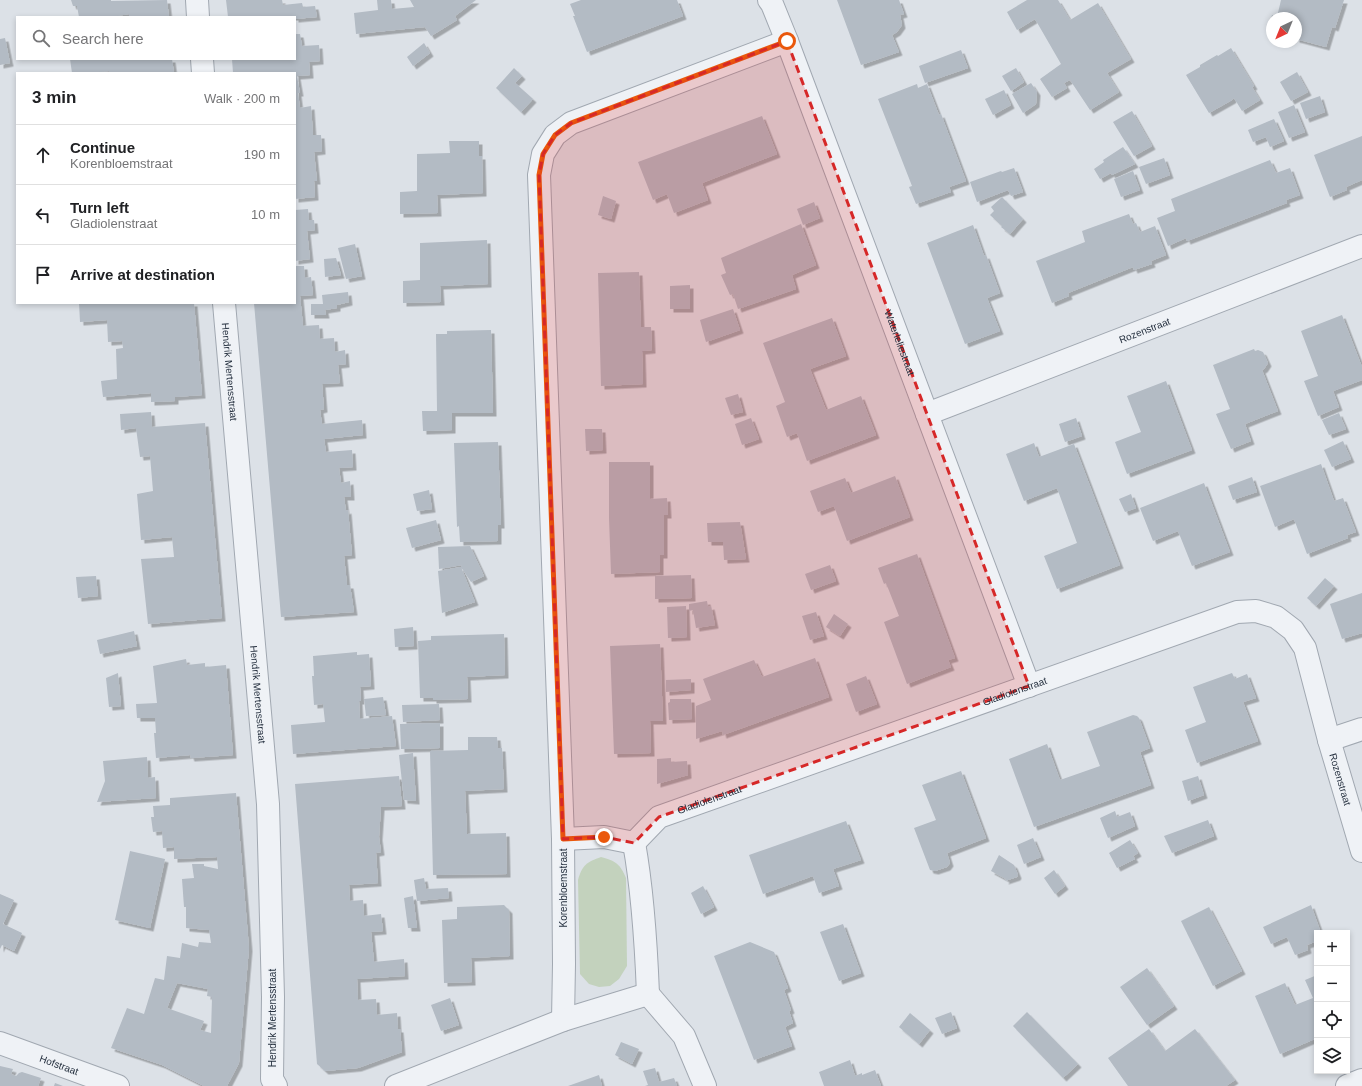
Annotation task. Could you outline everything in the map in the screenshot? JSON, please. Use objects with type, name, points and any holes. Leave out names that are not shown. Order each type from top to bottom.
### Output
[{"type":"street","points":[[197,0],[198,16]]},
{"type":"street","name":"Waterleliestraat","points":[[769,0],[787,41],[1030,686]]},
{"type":"street","name":"Korenbloemstraat","points":[[563,1020],[563,839],[539,183],[543,154],[555,135],[571,123],[787,41]]},
{"type":"street","points":[[202,60],[203,72]]},
{"type":"street","name":"Rozenstraat","points":[[927,414],[1362,246]]},
{"type":"street","name":"Hendrik Mertensstraat","points":[[224,304],[268,804],[272,1079],[276,1086]]},
{"type":"street","name":"Gladiolenstraat","points":[[634,843],[659,817],[1237,612],[1256,611],[1276,617],[1293,630],[1305,648],[1329,740]]},
{"type":"street","name":"Rozenstraat","points":[[1362,729],[1329,740],[1362,852]]},
{"type":"street","points":[[563,839],[604,837],[634,843],[640,878],[647,960],[648,994],[684,1036],[705,1086]]},
{"type":"street","points":[[396,1086],[563,1020],[648,994]]},
{"type":"street","name":"Hofstraat","points":[[0,1043],[118,1086]]},
{"type":"street","points":[[1347,1086],[1362,1080]]},
{"type":"highlighted area","points":[[787,41],[1029,686],[659,817],[634,843],[604,837],[563,839],[539,175],[543,154],[555,135],[571,123]]},
{"type":"green space","points":[[601,857],[617,864],[622,869],[626,878],[627,966],[619,979],[610,986],[599,987],[589,984],[580,974],[578,880],[583,867]]},
{"type":"building","points":[[71,0],[167,0],[169,16],[129,16],[129,14],[117,16],[79,16],[77,6],[73,6]]},
{"type":"building","points":[[226,0],[282,0],[283,5],[302,3],[303,7],[315,6],[317,17],[296,19],[296,16],[228,16]]},
{"type":"building","points":[[377,0],[391,0],[392,9],[414,7],[410,0],[476,0],[455,16],[457,20],[431,36],[425,27],[356,34],[354,13],[378,10]]},
{"type":"building","points":[[581,0],[677,0],[683,16],[587,52],[570,4]]},
{"type":"building","points":[[837,0],[899,0],[904,14],[900,15],[902,25],[897,32],[892,35],[899,52],[861,65]]},
{"type":"building","points":[[1027,0],[1058,0],[1070,20],[1098,3],[1131,59],[1107,73],[1119,92],[1090,110],[1070,80],[1064,83],[1067,88],[1052,97],[1040,79],[1061,64],[1035,19],[1017,30],[1007,12]]},
{"type":"building","points":[[1281,0],[1344,0],[1335,28],[1332,27],[1326,47],[1302,41],[1302,12],[1278,12]]},
{"type":"building","points":[[296,34],[300,34],[302,46],[319,45],[320,61],[309,62],[310,75],[297,76],[300,93],[298,93],[300,108],[311,106],[313,135],[321,135],[322,151],[314,152],[317,181],[314,181],[315,197],[296,199],[296,72],[233,72],[232,60],[296,60]]},
{"type":"building","points":[[5,38],[10,63],[0,65],[0,39]]},
{"type":"building","points":[[424,43],[430,53],[413,66],[407,57]]},
{"type":"building","points":[[1231,48],[1254,86],[1252,87],[1260,100],[1242,111],[1234,98],[1209,113],[1186,75],[1200,67],[1200,65]]},
{"type":"building","points":[[961,50],[968,68],[925,83],[919,66]]},
{"type":"building","points":[[70,60],[172,60],[174,72],[109,71],[72,72]]},
{"type":"building","points":[[514,68],[522,76],[515,83],[533,99],[521,112],[496,88]]},
{"type":"building","points":[[1016,68],[1024,82],[1011,91],[1002,76]]},
{"type":"building","points":[[1297,72],[1308,92],[1291,101],[1280,82]]},
{"type":"building","points":[[1031,83],[1037,92],[1036,104],[1023,113],[1012,94]]},
{"type":"building","points":[[917,84],[918,88],[927,84],[939,115],[941,114],[966,181],[949,187],[951,192],[916,204],[909,187],[912,186],[878,99]]},
{"type":"building","points":[[1004,90],[1011,105],[993,115],[985,99]]},
{"type":"building","points":[[1320,96],[1325,112],[1306,119],[1300,103]]},
{"type":"building","points":[[1294,105],[1305,132],[1289,138],[1278,112]]},
{"type":"building","points":[[1132,111],[1152,146],[1134,156],[1113,122]]},
{"type":"building","points":[[762,116],[777,154],[702,183],[708,200],[674,213],[667,194],[653,200],[638,162]]},
{"type":"building","points":[[1274,119],[1284,141],[1270,147],[1266,137],[1253,142],[1248,130]]},
{"type":"building","points":[[1362,136],[1362,180],[1346,187],[1347,190],[1330,197],[1314,155]]},
{"type":"building","points":[[449,141],[479,141],[479,156],[482,156],[483,193],[437,195],[438,213],[400,214],[400,192],[417,191],[417,154],[450,153]]},
{"type":"building","points":[[1123,147],[1135,164],[1100,179],[1094,169],[1104,162],[1103,160]]},
{"type":"building","points":[[1164,158],[1170,175],[1146,184],[1139,167]]},
{"type":"building","points":[[1270,160],[1276,173],[1290,168],[1300,195],[1286,200],[1287,203],[1187,241],[1186,238],[1168,246],[1157,218],[1175,211],[1171,199]]},
{"type":"building","points":[[1014,168],[1023,192],[1011,196],[1008,190],[977,202],[970,182]]},
{"type":"building","points":[[1133,171],[1140,190],[1121,197],[1114,179]]},
{"type":"building","points":[[603,196],[616,201],[611,219],[598,215]]},
{"type":"building","points":[[1002,197],[1023,219],[1010,234],[990,215],[994,211],[991,207]]},
{"type":"building","points":[[814,202],[820,218],[803,225],[797,209]]},
{"type":"building","points":[[308,209],[309,220],[314,220],[315,230],[307,231],[310,259],[296,261],[296,210]]},
{"type":"building","points":[[1129,214],[1133,224],[1136,223],[1140,232],[1155,226],[1166,255],[1151,261],[1152,264],[1134,270],[1133,267],[1068,293],[1069,296],[1052,303],[1036,261],[1085,242],[1082,231]]},
{"type":"building","points":[[801,224],[816,265],[792,275],[796,289],[738,309],[733,294],[730,295],[721,275],[726,273],[721,258]]},
{"type":"building","points":[[973,225],[984,256],[986,255],[1000,293],[987,298],[1000,331],[965,344],[927,243]]},
{"type":"building","points":[[487,240],[488,284],[440,286],[441,302],[403,303],[403,281],[420,280],[420,243]]},
{"type":"building","points":[[355,244],[362,276],[346,279],[338,248]]},
{"type":"building","points":[[336,258],[341,275],[325,277],[324,259]]},
{"type":"building","points":[[296,266],[304,266],[305,278],[311,277],[313,295],[300,296],[303,326],[319,325],[320,339],[334,338],[335,352],[345,350],[346,364],[338,365],[340,383],[322,384],[324,409],[320,410],[322,424],[362,420],[363,435],[324,439],[326,452],[352,450],[353,467],[339,468],[341,483],[350,481],[351,497],[344,497],[346,511],[348,510],[352,555],[344,556],[347,585],[350,585],[354,612],[281,617],[254,304],[296,304]]},
{"type":"building","points":[[639,272],[641,327],[651,327],[652,350],[642,351],[643,384],[601,386],[598,273]]},
{"type":"building","points":[[690,285],[690,309],[670,309],[670,286]]},
{"type":"building","points":[[348,292],[349,302],[337,305],[337,308],[325,310],[326,315],[311,315],[311,304],[323,304],[322,295]]},
{"type":"building","points":[[79,304],[194,304],[202,395],[175,397],[175,401],[151,402],[151,393],[103,397],[101,381],[117,379],[116,349],[123,348],[122,341],[108,342],[107,320],[80,322]]},
{"type":"building","points":[[733,309],[740,330],[706,342],[700,320]]},
{"type":"building","points":[[1342,315],[1362,367],[1362,380],[1333,391],[1339,407],[1318,416],[1304,381],[1318,376],[1301,331]]},
{"type":"building","points":[[832,318],[846,356],[810,369],[826,410],[861,396],[876,435],[807,461],[797,433],[787,437],[776,406],[785,402],[763,343]]},
{"type":"building","points":[[491,330],[493,413],[452,413],[452,430],[423,431],[422,411],[437,411],[436,334],[447,334],[447,331]]},
{"type":"building","points":[[1254,349],[1255,351],[1258,350],[1263,352],[1268,363],[1262,370],[1278,411],[1245,424],[1251,441],[1231,449],[1216,414],[1230,409],[1213,365]]},
{"type":"building","points":[[1166,381],[1192,450],[1127,474],[1115,442],[1141,432],[1127,396]]},
{"type":"building","points":[[738,394],[743,412],[731,415],[725,398]]},
{"type":"building","points":[[151,412],[152,427],[205,423],[222,618],[148,624],[141,559],[174,557],[172,537],[141,540],[137,494],[153,491],[150,456],[140,457],[136,428],[121,430],[120,414]]},
{"type":"building","points":[[1339,413],[1346,429],[1329,435],[1322,420]]},
{"type":"building","points":[[751,418],[759,439],[742,445],[735,424]]},
{"type":"building","points":[[1076,418],[1082,436],[1065,442],[1059,424]]},
{"type":"building","points":[[585,429],[602,429],[603,450],[586,451]]},
{"type":"building","points":[[1343,441],[1351,459],[1332,467],[1324,450]]},
{"type":"building","points":[[498,442],[501,525],[498,525],[498,541],[460,542],[459,526],[457,527],[454,443]]},
{"type":"building","points":[[1034,443],[1039,457],[1074,444],[1120,565],[1057,589],[1044,556],[1077,543],[1057,488],[1024,501],[1006,454]]},
{"type":"building","points":[[609,462],[650,462],[650,499],[667,498],[668,515],[664,515],[664,555],[660,555],[660,572],[611,574]]},
{"type":"building","points":[[1321,464],[1334,501],[1343,498],[1356,532],[1347,535],[1348,538],[1307,554],[1294,519],[1275,527],[1260,486]]},
{"type":"building","points":[[895,476],[910,517],[847,541],[834,506],[818,512],[810,491],[845,478],[851,493]]},
{"type":"building","points":[[1252,477],[1257,492],[1233,500],[1228,486]]},
{"type":"building","points":[[1204,483],[1230,552],[1192,566],[1178,531],[1153,541],[1140,508]]},
{"type":"building","points":[[429,490],[432,509],[417,511],[413,494]]},
{"type":"building","points":[[1131,494],[1136,508],[1125,512],[1119,499]]},
{"type":"building","points":[[436,520],[441,540],[412,548],[406,528]]},
{"type":"building","points":[[740,522],[746,559],[724,560],[723,542],[708,542],[707,523]]},
{"type":"building","points":[[470,546],[484,576],[471,582],[461,567],[462,565],[439,569],[438,547]]},
{"type":"building","points":[[917,554],[955,658],[948,660],[951,667],[907,684],[884,622],[899,616],[886,583],[884,584],[878,568]]},
{"type":"building","points":[[830,565],[836,581],[811,590],[805,574]]},
{"type":"building","points":[[461,567],[475,602],[442,613],[438,571]]},
{"type":"building","points":[[691,575],[692,598],[655,599],[655,576]]},
{"type":"building","points":[[96,576],[98,596],[78,598],[76,577]]},
{"type":"building","points":[[1325,578],[1334,586],[1316,606],[1307,598]]},
{"type":"building","points":[[1362,593],[1362,633],[1342,639],[1330,604]]},
{"type":"building","points":[[707,601],[708,607],[711,606],[715,625],[696,628],[693,610],[689,611],[689,604]]},
{"type":"building","points":[[686,606],[687,637],[668,638],[667,607]]},
{"type":"building","points":[[816,612],[824,636],[810,640],[802,616]]},
{"type":"building","points":[[834,614],[848,624],[840,636],[826,627]]},
{"type":"building","points":[[413,627],[414,646],[395,647],[394,629]]},
{"type":"building","points":[[134,631],[137,646],[100,654],[97,640]]},
{"type":"building","points":[[504,634],[505,675],[467,677],[468,699],[433,700],[433,698],[420,698],[418,641],[431,640],[431,636]]},
{"type":"building","points":[[660,644],[663,721],[650,721],[651,753],[614,754],[610,646]]},
{"type":"building","points":[[357,652],[357,655],[369,654],[371,686],[360,687],[360,719],[392,716],[396,746],[293,754],[291,725],[325,722],[323,704],[314,705],[312,676],[314,676],[313,656]]},
{"type":"building","points":[[815,658],[829,697],[723,735],[722,731],[696,739],[696,706],[711,700],[703,679],[754,660],[762,677]]},
{"type":"building","points":[[186,659],[187,665],[205,663],[205,667],[226,665],[233,755],[191,758],[190,755],[156,758],[154,733],[156,733],[155,718],[137,718],[136,704],[157,703],[153,666]]},
{"type":"building","points":[[118,673],[121,706],[109,707],[106,678]]},
{"type":"building","points":[[1232,673],[1235,679],[1247,674],[1256,698],[1243,702],[1258,741],[1197,763],[1185,730],[1206,722],[1193,687]]},
{"type":"building","points":[[866,676],[877,704],[856,712],[846,684]]},
{"type":"building","points":[[691,679],[691,690],[666,692],[666,680]]},
{"type":"building","points":[[383,697],[386,715],[366,716],[364,699]]},
{"type":"building","points":[[670,699],[691,699],[692,719],[669,720],[668,703],[670,702]]},
{"type":"building","points":[[439,704],[440,720],[403,722],[402,705]]},
{"type":"building","points":[[1133,715],[1139,718],[1150,748],[1140,752],[1151,785],[1034,827],[1009,759],[1047,744],[1060,780],[1100,766],[1087,732]]},
{"type":"building","points":[[440,723],[440,748],[401,749],[400,724]]},
{"type":"building","points":[[468,737],[497,737],[498,748],[502,748],[504,789],[465,791],[467,834],[506,833],[507,874],[433,875],[430,751],[468,750]]},
{"type":"building","points":[[413,753],[416,801],[404,800],[399,755]]},
{"type":"building","points":[[147,757],[148,778],[155,777],[156,798],[97,802],[105,781],[103,761]]},
{"type":"building","points":[[671,758],[671,762],[687,761],[688,775],[657,784],[657,759]]},
{"type":"building","points":[[961,771],[986,838],[947,853],[950,863],[947,867],[935,871],[930,870],[914,828],[936,820],[922,785]]},
{"type":"building","points":[[399,776],[402,806],[381,807],[379,837],[381,852],[376,853],[378,883],[349,885],[350,901],[363,900],[364,916],[381,914],[383,931],[371,932],[374,962],[404,959],[405,976],[357,979],[358,1000],[376,999],[377,1015],[397,1013],[402,1052],[358,1068],[325,1071],[317,1064],[295,784]]},
{"type":"building","points":[[1198,776],[1204,795],[1188,801],[1182,781]]},
{"type":"building","points":[[236,793],[249,948],[239,1063],[227,1086],[204,1086],[162,1065],[111,1048],[127,1008],[144,1014],[155,978],[164,980],[167,956],[180,958],[182,943],[198,947],[199,942],[211,943],[209,930],[186,928],[186,907],[184,907],[182,879],[194,878],[192,864],[204,864],[204,866],[218,869],[217,857],[174,859],[174,847],[163,848],[162,831],[153,832],[151,817],[154,817],[153,806],[170,805],[170,798]],"holes":[[[177,983],[208,989],[207,996],[212,997],[211,1033],[200,1030],[204,1021],[167,1008]]]},
{"type":"building","points":[[1115,811],[1117,817],[1130,812],[1135,826],[1108,838],[1100,818]]},
{"type":"building","points":[[1208,820],[1214,836],[1172,853],[1164,836]]},
{"type":"building","points":[[846,821],[861,860],[833,869],[839,886],[819,893],[813,876],[763,894],[749,855]]},
{"type":"building","points":[[1033,838],[1041,857],[1024,864],[1017,845]]},
{"type":"building","points":[[1130,840],[1138,853],[1133,856],[1135,859],[1117,868],[1109,853]]},
{"type":"building","points":[[130,851],[165,859],[150,928],[115,920]]},
{"type":"building","points":[[999,855],[1014,865],[1018,875],[1017,877],[1005,881],[1006,879],[991,871]]},
{"type":"building","points":[[1054,870],[1065,886],[1055,894],[1044,878]]},
{"type":"building","points":[[424,878],[426,889],[448,888],[449,898],[417,901],[414,880]]},
{"type":"building","points":[[703,886],[714,907],[701,914],[691,893]]},
{"type":"building","points":[[0,894],[14,900],[3,924],[22,933],[14,951],[2,945],[0,949]]},
{"type":"building","points":[[413,896],[417,928],[408,928],[404,898]]},
{"type":"building","points":[[504,905],[509,910],[510,956],[471,958],[472,982],[444,983],[442,920],[457,919],[457,907]]},
{"type":"building","points":[[1311,905],[1320,930],[1314,930],[1314,942],[1307,945],[1308,950],[1295,955],[1287,937],[1271,944],[1263,927]]},
{"type":"building","points":[[1209,907],[1242,971],[1213,986],[1181,921]]},
{"type":"building","points":[[843,924],[861,973],[839,981],[820,932]]},
{"type":"building","points":[[750,942],[774,952],[788,988],[784,990],[791,1010],[789,1011],[793,1023],[785,1027],[792,1046],[754,1060],[714,956]]},
{"type":"building","points":[[1147,968],[1174,1006],[1147,1025],[1120,987]]},
{"type":"building","points":[[1314,976],[1314,1039],[1280,1054],[1255,996],[1285,983],[1295,1005],[1313,998],[1305,980]]},
{"type":"building","points":[[450,998],[459,1025],[441,1031],[431,1005]]},
{"type":"building","points":[[951,1012],[957,1028],[942,1034],[935,1018]]},
{"type":"building","points":[[1027,1012],[1078,1064],[1063,1078],[1013,1026]]},
{"type":"building","points":[[910,1013],[930,1030],[919,1044],[899,1027]]},
{"type":"building","points":[[1149,1029],[1165,1051],[1195,1029],[1235,1080],[1226,1086],[1128,1086],[1108,1058]]},
{"type":"building","points":[[621,1042],[639,1049],[632,1064],[615,1055]]},
{"type":"building","points":[[850,1060],[855,1076],[875,1070],[881,1086],[824,1086],[819,1072]]},
{"type":"building","points":[[0,1066],[13,1069],[11,1074],[16,1076],[22,1072],[41,1078],[38,1086],[0,1086]]},
{"type":"building","points":[[655,1068],[659,1082],[674,1078],[677,1086],[645,1086],[648,1085],[643,1071]]},
{"type":"building","points":[[599,1075],[602,1086],[568,1086]]},
{"type":"building","points":[[55,1083],[63,1086],[54,1086]]},
{"type":"route","points":[[604,837],[563,839],[539,175],[543,154],[555,135],[571,123],[787,41]]}]
